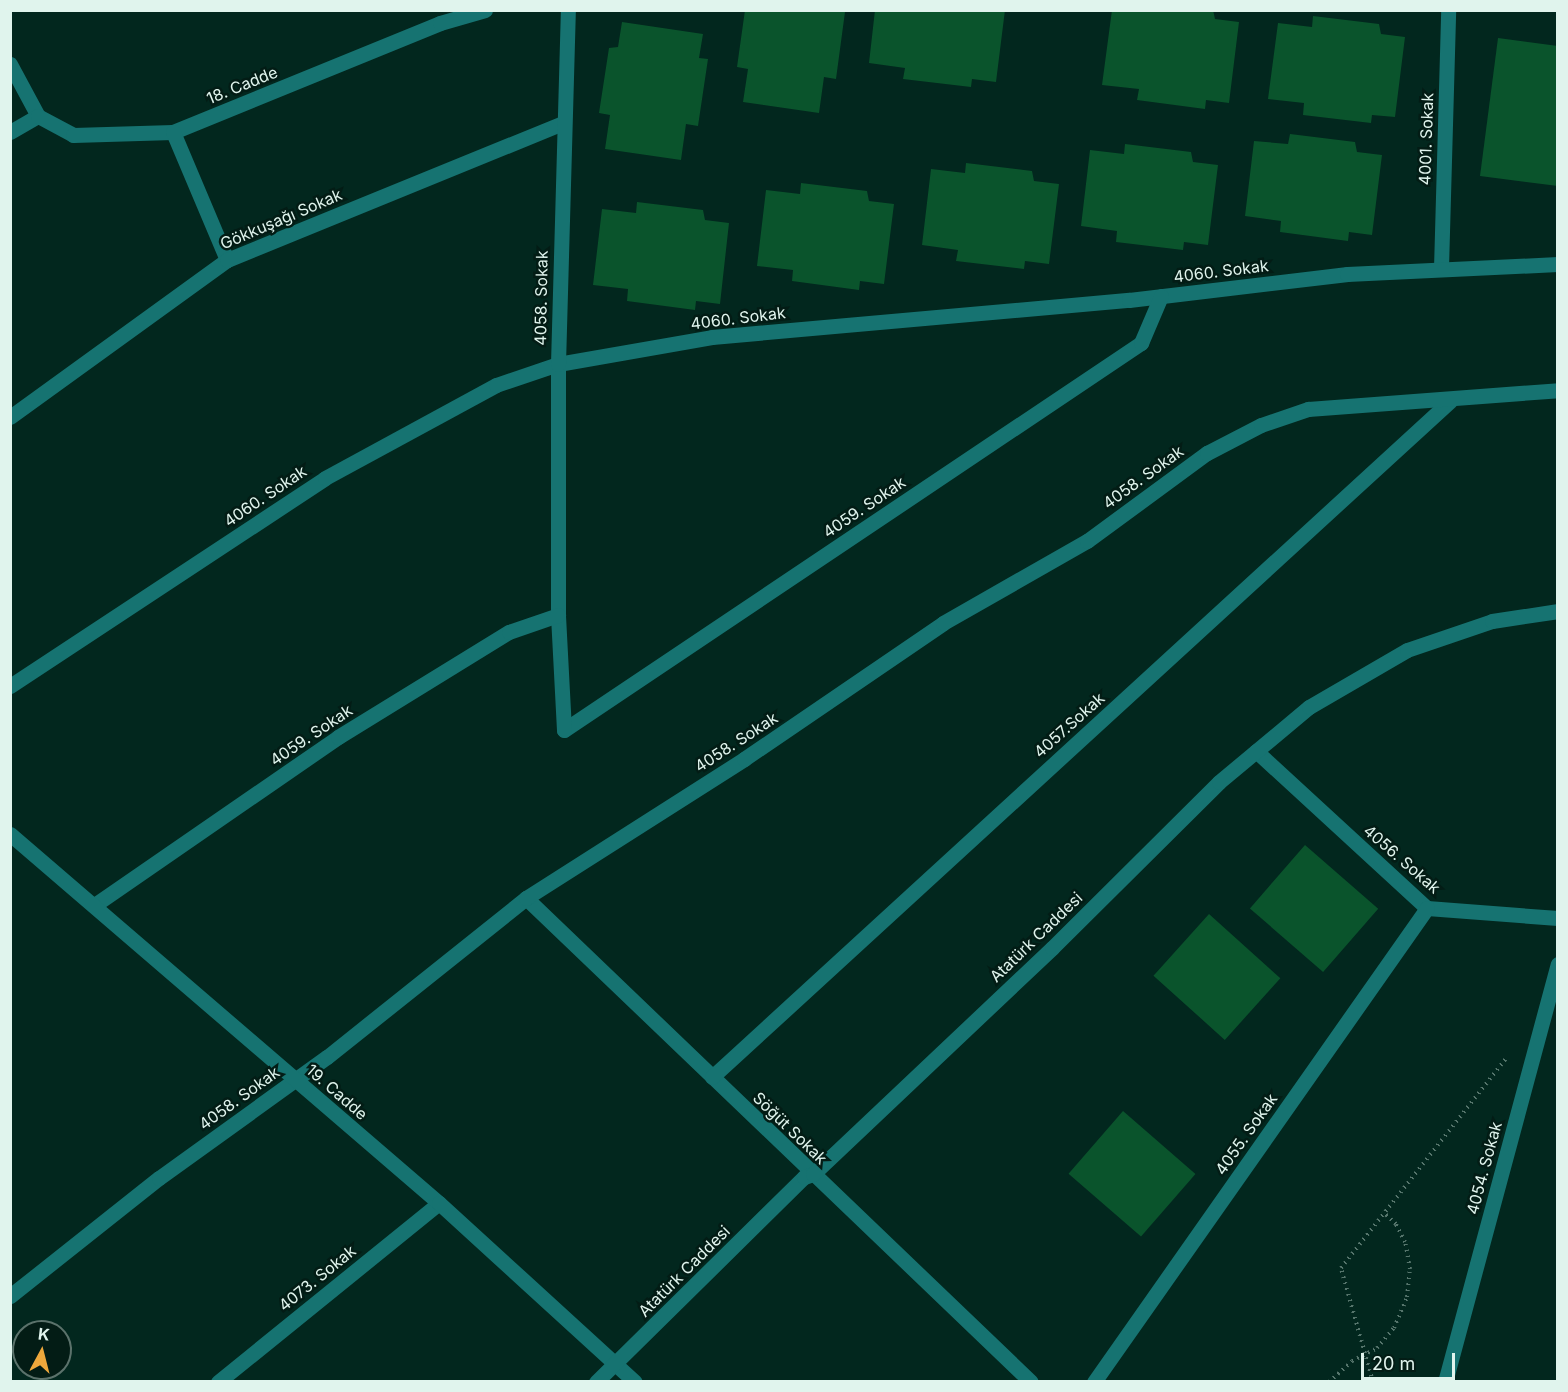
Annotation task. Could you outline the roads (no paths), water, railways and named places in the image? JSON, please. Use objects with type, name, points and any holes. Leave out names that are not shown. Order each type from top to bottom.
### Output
[{"type":"street","name":"18. Cadde","points":[[38,116],[73,135],[173,132],[438,17],[485,10]]},
{"type":"street","name":"4058. Sokak","points":[[564,730],[558,615],[558,364],[563,123],[568,10]]},
{"type":"street","name":"4001. Sokak","points":[[1441,268],[1448,10]]},
{"type":"street","points":[[10,64],[38,116],[10,132]]},
{"type":"street","name":"Gökkuşağı Sokak","points":[[10,417],[227,260],[563,123]]},
{"type":"street","points":[[173,132],[227,260]]},
{"type":"street","name":"4060. Sokak","points":[[10,686],[325,478],[496,385],[558,364],[712,338],[1161,296],[1347,274],[1557,264]]},
{"type":"street","name":"4059. Sokak","points":[[564,730],[1141,343],[1161,296]]},
{"type":"street","name":"4058. Sokak","points":[[10,1296],[159,1178],[295,1080],[526,898],[744,759],[943,623],[1087,540],[1207,453],[1261,425],[1308,409],[1450,401],[1557,390]]},
{"type":"street","name":"4057.Sokak","points":[[712,1077],[1450,401]]},
{"type":"street","name":"Atatürk Caddesi","points":[[596,1382],[804,1178],[813,1174],[1053,948],[1219,782],[1309,707],[1407,650],[1492,621],[1557,611]]},
{"type":"street","name":"4059. Sokak","points":[[96,904],[338,737],[510,632],[558,615]]},
{"type":"street","name":"4056. Sokak","points":[[1256,751],[1426,908],[1557,918]]},
{"type":"street","name":"19. Cadde","points":[[10,834],[96,904],[295,1080],[439,1203],[636,1382]]},
{"type":"street","name":"Söğüt Sokak","points":[[526,898],[1031,1382]]},
{"type":"street","name":"4055. Sokak","points":[[1094,1382],[1426,908]]},
{"type":"street","name":"4054. Sokak","points":[[1445,1382],[1557,964]]},
{"type":"street","name":"4073. Sokak","points":[[218,1382],[439,1203]]}]
